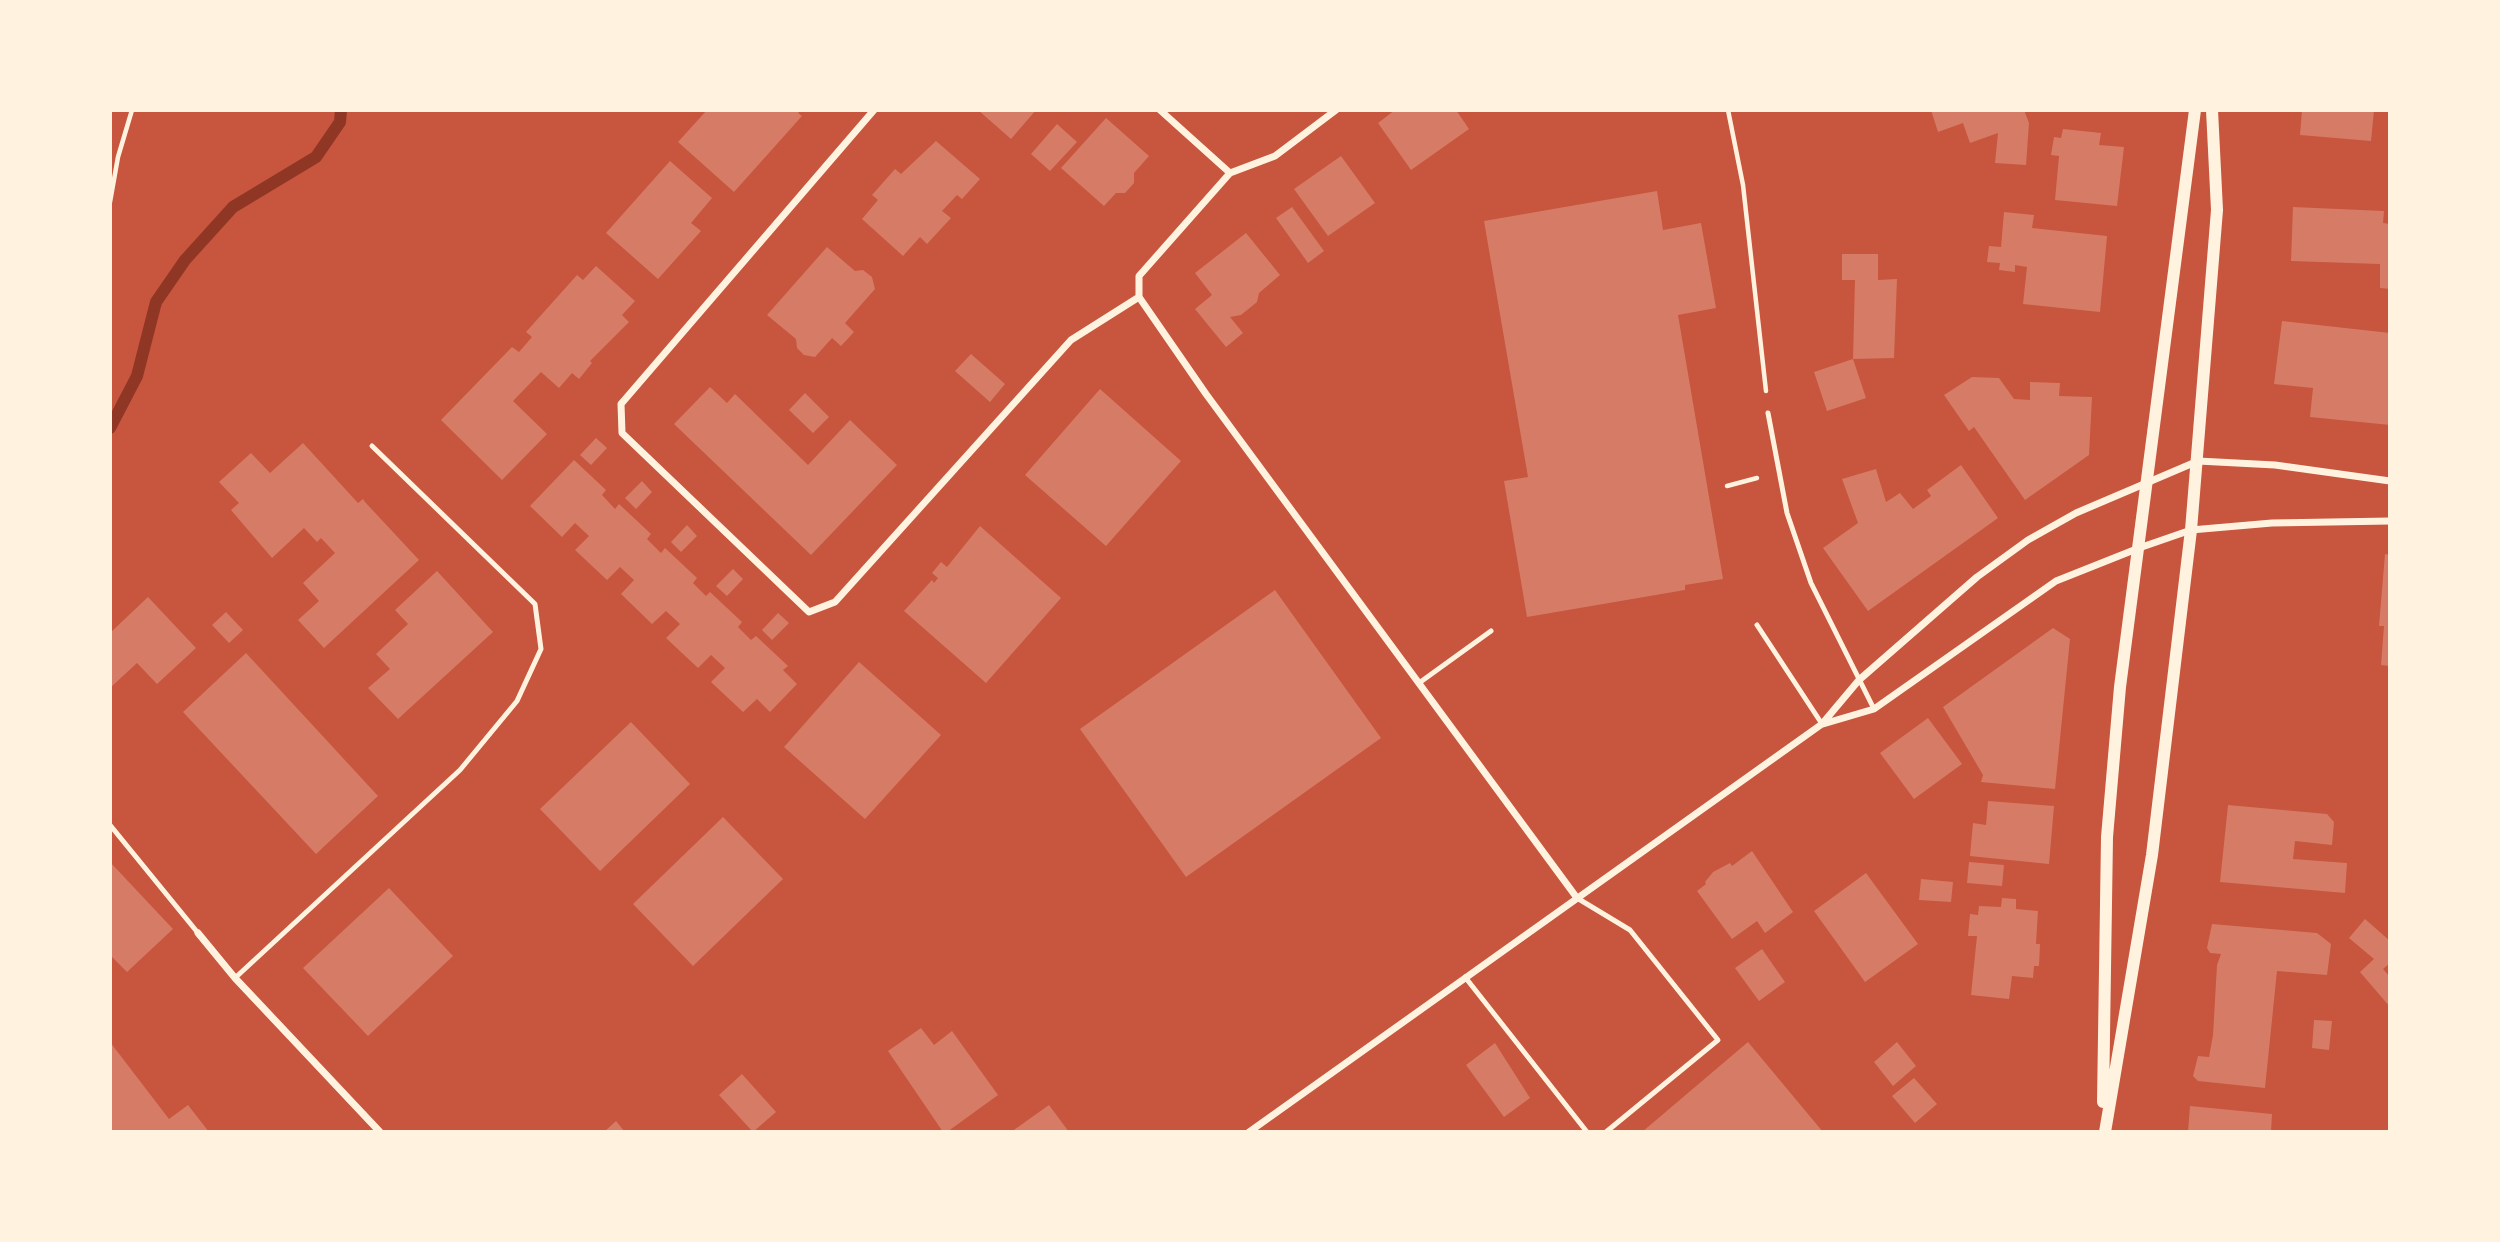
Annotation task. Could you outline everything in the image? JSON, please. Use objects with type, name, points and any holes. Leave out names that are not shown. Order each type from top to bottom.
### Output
[{"type":"street","points":[[874,110],[680,332],[621,404],[622,433],[809,612],[835,601],[1071,340],[1139,297]]},
{"type":"street","points":[[1160,110],[1230,173]]},
{"type":"street","points":[[1336,110],[1275,156],[1230,173],[1139,276],[1139,297],[1206,394],[1577,898]]},
{"type":"street","points":[[2103,1132],[2107,837],[2120,687],[2148,483],[2162,344],[2195,110]]},
{"type":"street","points":[[2103,1132],[2152,855],[2191,530],[2217,210],[2212,110]]},
{"type":"street","points":[[1249,1132],[1822,724],[1859,680],[1977,577],[2028,540],[2076,513],[2198,461],[2275,465],[2390,481]]},
{"type":"street","points":[[1822,724],[1874,709],[2056,582],[2138,548],[2191,530],[2272,523],[2390,522]]},
{"type":"street","points":[[198,933],[235,978],[380,1132]]},
{"type":"lane","points":[[1768,413],[1787,513],[1811,583],[1874,709]]},
{"type":"lane","points":[[235,978],[460,770],[517,701],[541,649],[535,604],[372,446]]},
{"type":"lane","points":[[1757,625],[1822,724]]},
{"type":"lane","points":[[1419,683],[1491,631]]},
{"type":"lane","points":[[110,825],[198,933]]},
{"type":"lane","points":[[1577,898],[1630,930],[1718,1040],[1606,1132]]},
{"type":"lane","points":[[1465,977],[1587,1132]]},
{"type":"path","points":[[110,202],[118,157],[132,110]]},
{"type":"path","points":[[1728,110],[1743,185],[1768,413]]},
{"type":"path","points":[[1727,486],[1759,477]]},
{"type":"building","points":[[707,110],[801,110],[798,113],[802,116],[734,192],[678,142]]},
{"type":"building","points":[[978,110],[1036,110],[1011,139]]},
{"type":"building","points":[[1395,110],[1456,110],[1469,129],[1411,170],[1378,123]]},
{"type":"building","points":[[1931,110],[2024,110],[2029,123],[2026,165],[1995,163],[1998,133],[1970,143],[1963,123],[1938,132]]},
{"type":"building","points":[[2302,110],[2374,110],[2371,141],[2300,135]]},
{"type":"building","points":[[1106,118],[1149,156],[1134,173],[1134,183],[1125,193],[1116,193],[1104,206],[1061,168]]},
{"type":"building","points":[[1057,124],[1077,142],[1050,171],[1031,154]]},
{"type":"building","points":[[2063,129],[2101,133],[2099,145],[2124,147],[2117,206],[2055,200],[2059,156],[2051,155],[2054,137],[2061,138]]},
{"type":"building","points":[[936,141],[980,179],[962,199],[957,195],[942,211],[951,218],[927,244],[920,237],[903,256],[862,219],[878,200],[872,195],[895,169],[901,174]]},
{"type":"building","points":[[1341,156],[1375,203],[1328,236],[1294,189]]},
{"type":"building","points":[[670,161],[712,198],[691,223],[701,231],[658,279],[606,233]]},
{"type":"building","points":[[1657,191],[1663,230],[1701,223],[1716,308],[1678,315],[1723,579],[1685,585],[1685,590],[1527,617],[1504,481],[1528,477],[1484,221]]},
{"type":"building","points":[[1292,207],[1324,251],[1308,263],[1276,218]]},
{"type":"building","points":[[2293,207],[2384,211],[2383,223],[2390,224],[2390,289],[2380,288],[2380,264],[2291,261]]},
{"type":"building","points":[[2004,212],[2034,215],[2032,228],[2107,236],[2100,312],[2023,304],[2027,267],[2015,265],[2015,272],[1999,270],[2000,263],[1987,262],[1989,246],[2001,247]]},
{"type":"building","points":[[1246,233],[1280,275],[1259,293],[1257,302],[1241,315],[1230,317],[1243,333],[1226,347],[1195,309],[1212,295],[1195,273]]},
{"type":"building","points":[[827,247],[855,271],[863,270],[872,277],[875,289],[845,323],[854,332],[841,346],[832,338],[815,357],[804,355],[797,348],[796,339],[767,315]]},
{"type":"building","points":[[1842,254],[1878,254],[1878,280],[1897,279],[1894,358],[1853,359],[1855,280],[1842,280]]},
{"type":"building","points":[[596,266],[635,301],[622,315],[629,322],[590,361],[592,363],[579,379],[572,373],[559,388],[541,372],[513,401],[547,434],[502,480],[441,420],[512,347],[519,352],[532,337],[526,332],[577,275],[583,280]]},
{"type":"building","points":[[2282,321],[2390,333],[2390,425],[2310,417],[2313,388],[2274,384]]},
{"type":"building","points":[[971,354],[1005,384],[990,402],[955,371]]},
{"type":"building","points":[[1853,359],[1866,398],[1827,411],[1814,372]]},
{"type":"building","points":[[1972,377],[1999,378],[2014,399],[2030,400],[2030,382],[2060,383],[2059,396],[2092,397],[2089,455],[2025,500],[1974,427],[1969,431],[1944,395]]},
{"type":"building","points":[[710,387],[727,403],[735,394],[808,465],[850,420],[897,465],[811,555],[674,424]]},
{"type":"building","points":[[1100,389],[1181,461],[1106,546],[1025,475]]},
{"type":"building","points":[[805,393],[829,417],[813,433],[789,410]]},
{"type":"building","points":[[596,438],[607,448],[591,465],[580,455]]},
{"type":"building","points":[[303,443],[358,503],[363,499],[419,560],[324,648],[298,620],[319,601],[303,583],[335,553],[321,538],[317,542],[304,528],[272,558],[231,510],[239,503],[219,482],[251,453],[270,473]]},
{"type":"building","points":[[574,460],[606,490],[602,495],[615,509],[619,504],[651,534],[647,539],[661,553],[665,548],[697,578],[693,583],[706,596],[710,592],[742,622],[738,627],[751,640],[756,636],[788,666],[783,670],[797,684],[770,712],[757,699],[743,712],[711,682],[725,668],[711,655],[698,668],[666,638],[680,624],[666,611],[652,624],[621,594],[634,580],[620,567],[607,580],[575,550],[589,536],[575,523],[562,537],[530,506]]},
{"type":"building","points":[[1961,465],[1998,518],[1868,611],[1823,548],[1858,523],[1842,479],[1876,469],[1886,502],[1900,493],[1913,509],[1931,496],[1927,490]]},
{"type":"building","points":[[642,481],[652,492],[636,509],[625,498]]},
{"type":"building","points":[[687,525],[697,536],[681,552],[671,542]]},
{"type":"building","points":[[980,526],[1061,598],[986,683],[904,611],[932,580],[934,583],[938,578],[932,573],[941,562],[947,567]]},
{"type":"building","points":[[2385,554],[2390,555],[2390,666],[2381,665],[2384,626],[2379,626]]},
{"type":"building","points":[[733,569],[743,579],[727,596],[716,586]]},
{"type":"building","points":[[437,571],[493,632],[398,719],[368,688],[390,669],[376,654],[408,624],[395,610]]},
{"type":"building","points":[[1275,590],[1381,738],[1186,877],[1080,729]]},
{"type":"building","points":[[148,597],[196,648],[157,684],[137,663],[110,688],[110,633]]},
{"type":"building","points":[[226,612],[243,630],[229,643],[212,625]]},
{"type":"building","points":[[778,613],[789,623],[772,640],[762,630]]},
{"type":"building","points":[[2053,628],[2070,639],[2055,789],[1981,782],[1983,775],[1943,707]]},
{"type":"building","points":[[246,653],[378,796],[316,854],[183,712]]},
{"type":"building","points":[[859,662],[941,735],[865,819],[784,747]]},
{"type":"building","points":[[1928,718],[1962,764],[1914,799],[1880,753]]},
{"type":"building","points":[[631,722],[690,784],[600,871],[540,809]]},
{"type":"building","points":[[1988,801],[2054,806],[2049,864],[1970,856],[1973,823],[1986,825]]},
{"type":"building","points":[[2228,805],[2327,814],[2334,822],[2332,845],[2295,841],[2293,859],[2347,863],[2345,893],[2220,882]]},
{"type":"building","points":[[723,817],[783,879],[693,966],[633,904]]},
{"type":"building","points":[[1752,851],[1793,912],[1765,933],[1757,921],[1732,939],[1697,891],[1706,884],[1713,872],[1730,863],[1732,866]]},
{"type":"building","points":[[110,862],[173,929],[127,972],[110,955]]},
{"type":"building","points":[[1969,862],[2004,865],[2002,886],[1967,883]]},
{"type":"building","points":[[1866,873],[1918,944],[1865,982],[1814,911]]},
{"type":"building","points":[[1921,879],[1953,882],[1951,902],[1919,900]]},
{"type":"building","points":[[389,888],[453,956],[368,1036],[303,968]]},
{"type":"building","points":[[2002,898],[2016,899],[2016,909],[2038,911],[2036,944],[2040,944],[2039,966],[2034,966],[2033,978],[2012,976],[2009,999],[1971,995],[1977,936],[1968,936],[1970,914],[1978,915],[1979,906],[2001,907]]},
{"type":"building","points":[[2365,919],[2390,941],[2390,963],[2383,969],[2390,977],[2390,1007],[2360,972],[2374,959],[2349,938]]},
{"type":"building","points":[[2212,924],[2317,933],[2331,944],[2327,975],[2277,971],[2265,1088],[2198,1081],[2193,1076],[2198,1056],[2209,1057],[2213,1035],[2217,965],[2221,954],[2210,953],[2207,948]]},
{"type":"building","points":[[1762,949],[1785,982],[1759,1001],[1735,968]]},
{"type":"building","points":[[2314,1020],[2332,1021],[2329,1050],[2312,1048]]},
{"type":"building","points":[[921,1028],[934,1045],[952,1031],[998,1095],[947,1132],[943,1132],[888,1051]]},
{"type":"building","points":[[110,1042],[169,1119],[188,1105],[209,1132],[110,1132]]},
{"type":"building","points":[[1748,1042],[1823,1132],[1642,1132]]},
{"type":"building","points":[[1897,1042],[1916,1066],[1893,1086],[1874,1062]]},
{"type":"building","points":[[1495,1043],[1530,1098],[1504,1117],[1466,1065]]},
{"type":"building","points":[[742,1074],[776,1112],[753,1132],[719,1095]]},
{"type":"building","points":[[1914,1078],[1937,1104],[1915,1123],[1892,1096]]},
{"type":"building","points":[[1049,1105],[1069,1132],[1011,1132]]},
{"type":"building","points":[[2190,1106],[2272,1114],[2271,1132],[2188,1132]]},
{"type":"building","points":[[616,1121],[625,1132],[604,1132]]},
{"type":"waterway","points":[[110,428],[137,376],[156,302],[185,260],[233,207],[316,157],[340,122],[341,110]]}]
